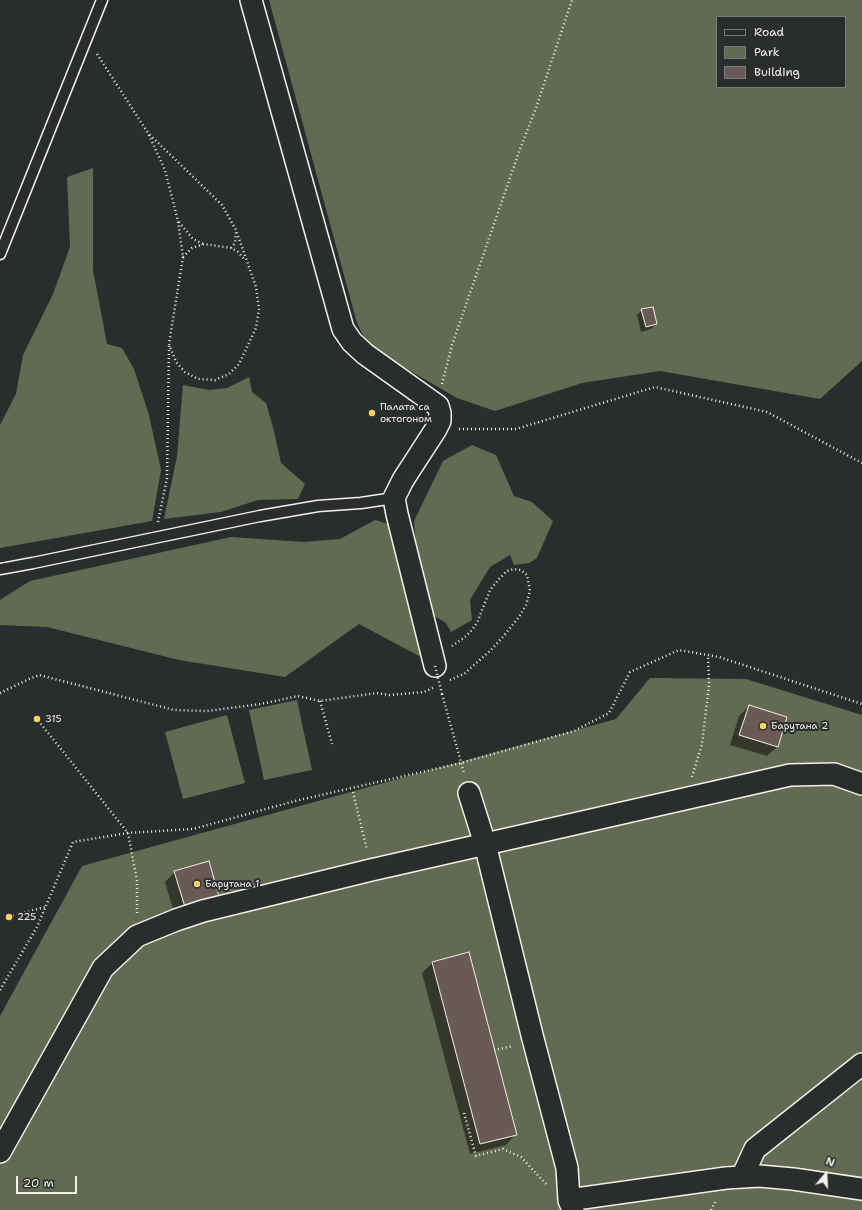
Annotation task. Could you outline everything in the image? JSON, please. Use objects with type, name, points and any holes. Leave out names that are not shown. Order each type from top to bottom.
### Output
[{"type":"street","points":[[251,0],[343,329],[352,342],[365,354],[438,406],[440,413],[440,421],[436,429],[403,480],[394,498],[434,662]]},
{"type":"street","points":[[0,1152],[103,968],[138,936],[176,920],[203,911],[371,870],[790,775],[834,774],[862,784]]},
{"type":"street","points":[[469,793],[485,844],[532,1036],[567,1168],[571,1205],[726,1178],[759,1176],[793,1179],[862,1189]]},
{"type":"street","points":[[742,1177],[755,1149],[862,1064]]},
{"type":"lane","points":[[0,254],[46,136],[102,0]]},
{"type":"lane","points":[[0,569],[33,564],[260,516],[318,506],[361,503],[394,498]]},
{"type":"path","points":[[438,406],[452,344],[517,156],[536,108],[572,0]]},
{"type":"path","points":[[87,38],[148,133],[164,170],[178,221],[183,257],[169,344],[167,478],[155,538]]},
{"type":"path","points":[[148,133],[222,205],[236,230],[256,287],[259,309],[256,328],[239,364],[229,374],[215,380],[198,379],[185,372],[176,362],[169,344]]},
{"type":"path","points":[[178,221],[193,240],[204,244],[231,248],[238,252],[247,261]]},
{"type":"path","points":[[231,248],[235,243],[236,230]]},
{"type":"path","points":[[183,257],[192,248],[204,244]]},
{"type":"path","points":[[436,429],[516,428],[655,387],[768,412],[862,463]]},
{"type":"path","points":[[0,693],[29,678],[40,675],[174,710],[207,711],[261,704],[298,696],[320,701],[378,693],[389,695],[424,692],[464,674],[502,638],[519,617],[526,604],[530,591],[527,575],[522,570],[514,569],[507,571],[499,579],[490,590],[477,622],[472,630],[434,662],[457,748],[469,793]]},
{"type":"path","points":[[0,990],[37,926],[73,842],[128,833],[193,829],[303,799],[461,763],[574,731],[609,713],[630,672],[679,650],[719,657],[862,704]]},
{"type":"path","points":[[686,798],[702,744],[709,685],[708,655]]},
{"type":"path","points":[[320,701],[332,744]]},
{"type":"path","points":[[37,719],[128,833],[137,881],[138,936]]},
{"type":"path","points":[[353,792],[371,870]]},
{"type":"path","points":[[9,917],[45,907]]},
{"type":"path","points":[[464,1113],[476,1156],[503,1149],[521,1157],[544,1183],[571,1205]]},
{"type":"green space","points":[[269,0],[862,0],[862,361],[820,399],[660,371],[582,383],[495,411],[457,398],[369,347],[357,323]]},
{"type":"green space","points":[[93,168],[93,270],[107,344],[122,348],[134,369],[149,415],[161,470],[152,521],[0,548],[0,425],[16,394],[23,355],[53,294],[70,247],[67,177]]},
{"type":"green space","points":[[249,377],[252,392],[266,403],[281,463],[305,484],[298,499],[258,500],[221,512],[164,519],[177,456],[183,385],[209,390],[227,388]]},
{"type":"green space","points":[[472,445],[496,455],[514,496],[532,502],[553,521],[537,558],[529,563],[514,565],[510,555],[490,567],[470,600],[472,620],[451,632],[446,623],[431,614],[416,551],[414,521],[443,461]]},
{"type":"green space","points":[[375,520],[388,524],[421,657],[359,624],[285,677],[179,660],[47,627],[0,625],[0,600],[30,581],[231,537],[304,542],[340,539]]},
{"type":"green space","points":[[650,678],[746,679],[862,715],[862,1210],[0,1210],[0,1016],[82,866],[616,719]]},
{"type":"green space","points":[[297,700],[312,770],[264,780],[249,710]]},
{"type":"green space","points":[[227,715],[245,783],[183,799],[165,732]]},
{"type":"building","points":[[653,307],[657,324],[646,327],[641,309]]},
{"type":"building","name":"Барутана 2","points":[[749,705],[787,717],[778,747],[739,735]]},
{"type":"building","name":"Барутана 1","points":[[209,861],[219,897],[185,907],[174,871]]},
{"type":"building","points":[[469,952],[517,1135],[480,1144],[432,962]]},
{"type":"place","name":"Палата са октогоном","points":[[372,413]]},
{"type":"place","name":"315","points":[[37,719]]},
{"type":"place","name":"Барутана 2","points":[[763,726]]},
{"type":"place","name":"Барутана 1","points":[[197,884]]},
{"type":"place","name":"225","points":[[9,917]]}]
